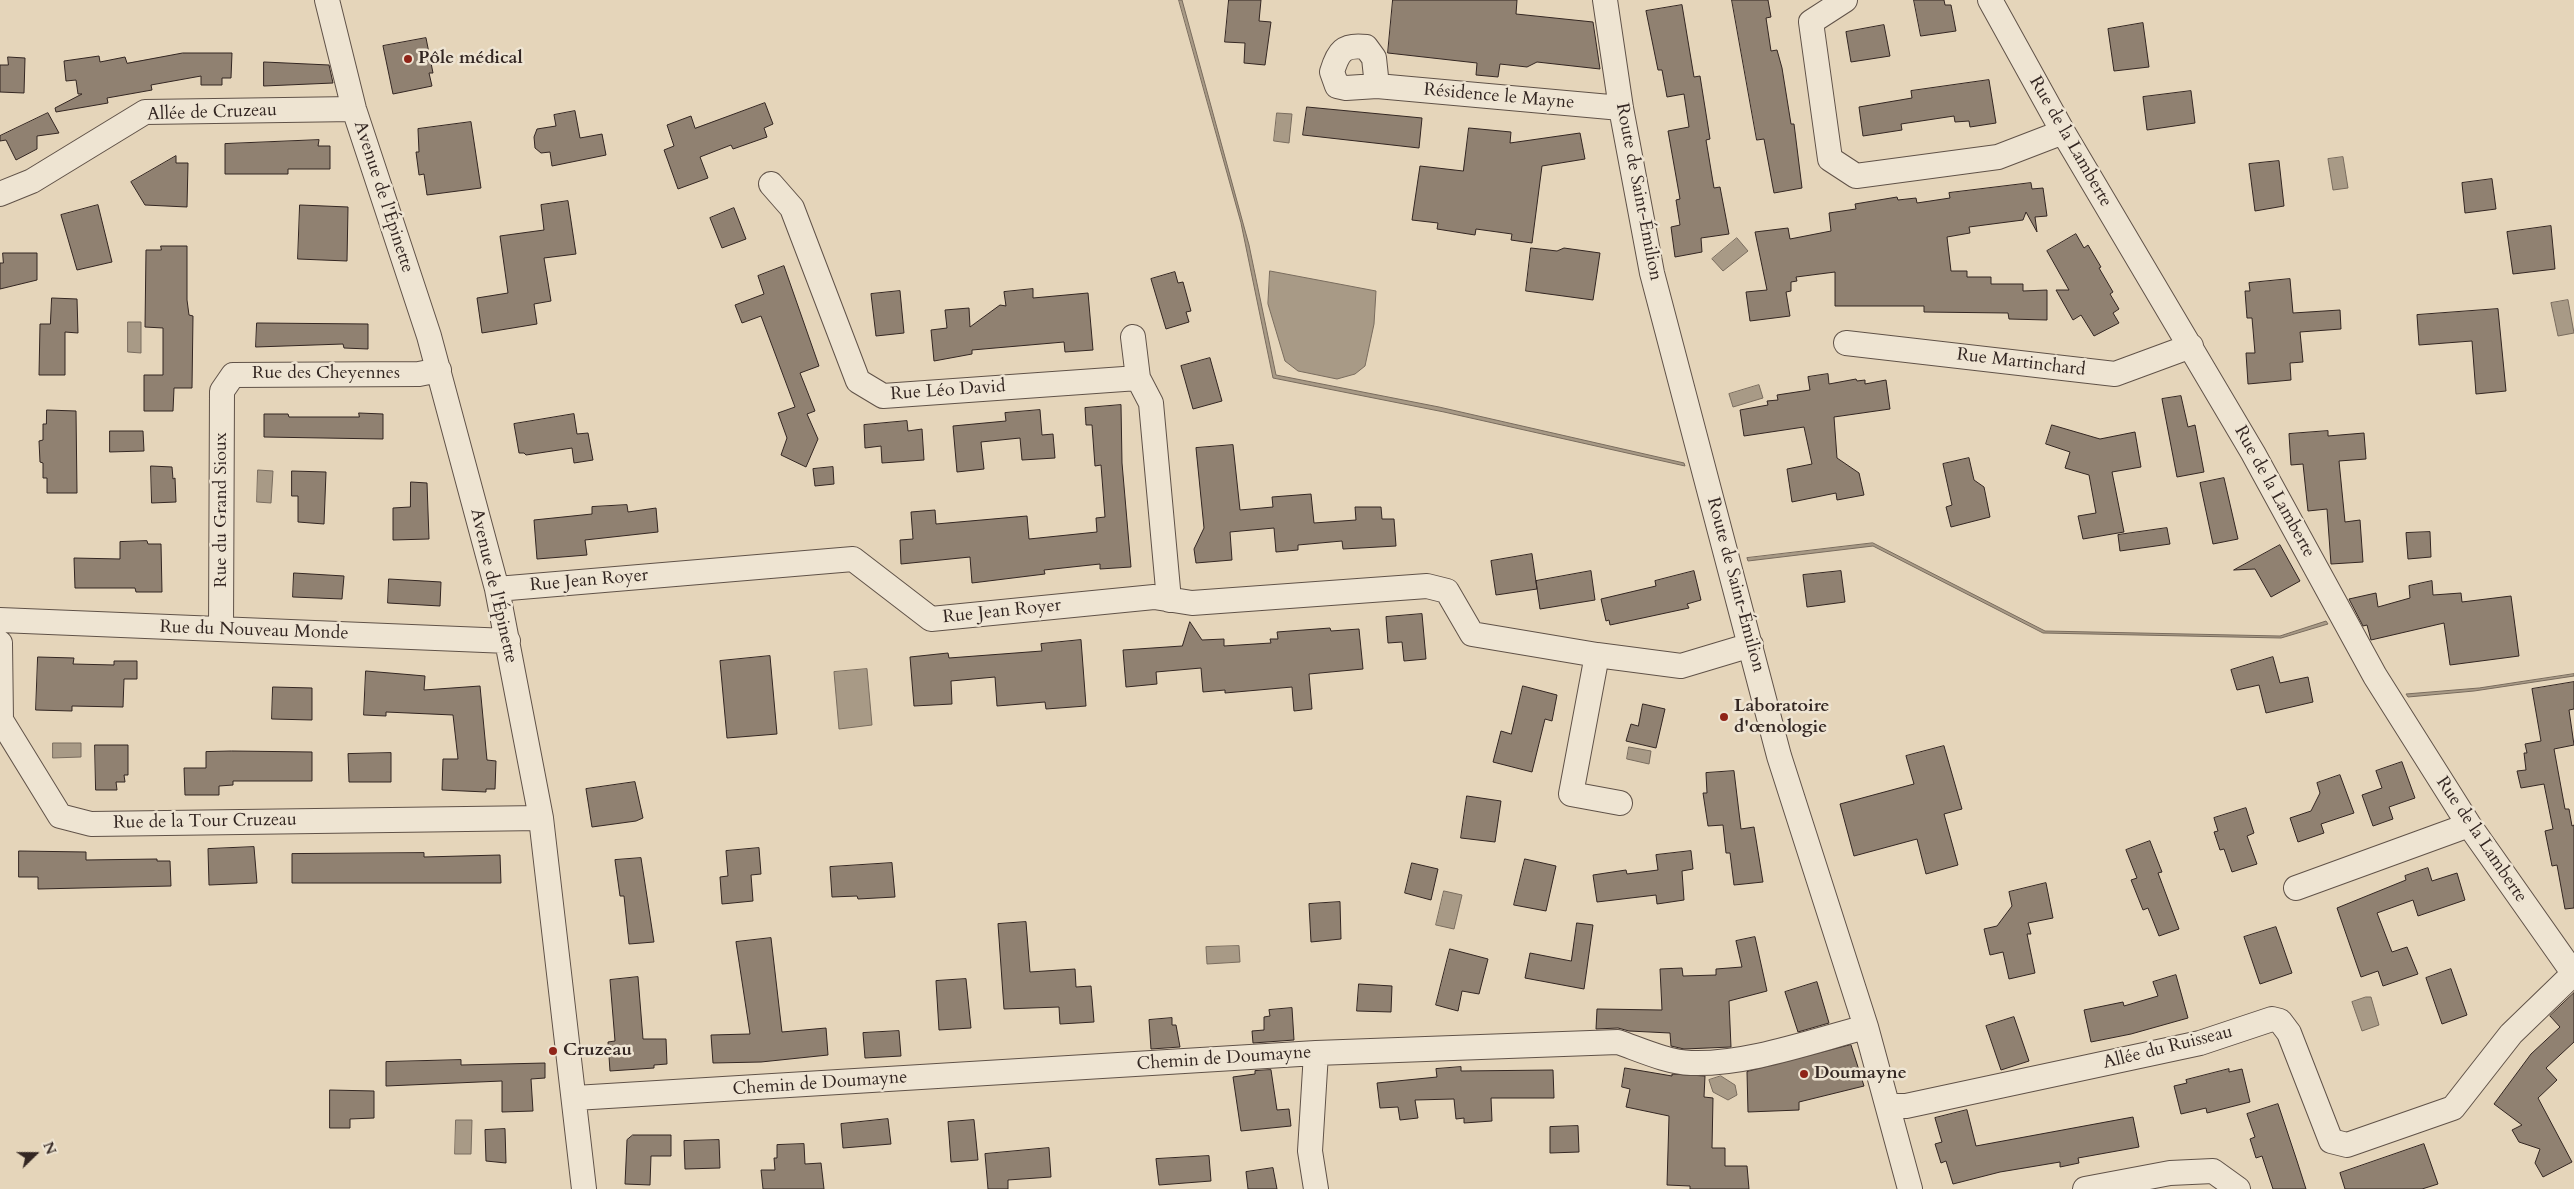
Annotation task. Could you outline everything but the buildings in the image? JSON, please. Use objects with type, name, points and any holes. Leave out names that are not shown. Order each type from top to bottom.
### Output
[{"type":"street","name":"Avenue de l'Épinette","points":[[327,0],[354,109],[439,370],[497,589],[540,818],[575,1098],[584,1189]]},
{"type":"street","name":"Route de Saint-Émilion","points":[[1605,0],[1621,108],[1652,273],[1793,805],[1866,1027],[1910,1189]]},
{"type":"street","points":[[1845,0],[1811,22],[1830,159],[1856,176],[1998,157],[2063,132]]},
{"type":"street","name":"Rue de la Lamberte","points":[[1990,0],[2063,132],[2253,453],[2375,676],[2469,825],[2574,974]]},
{"type":"street","name":"Résidence le Mayne","points":[[1376,86],[1621,108]]},
{"type":"street","name":"Allée de Cruzeau","points":[[0,194],[32,181],[145,112],[354,109]]},
{"type":"street","name":"Rue Léo David","points":[[771,184],[792,208],[858,381],[883,396],[1138,378]]},
{"type":"street","points":[[1133,337],[1138,378],[1150,403],[1169,600]]},
{"type":"street","name":"Rue Martinchard","points":[[1846,343],[2115,374],[2191,346]]},
{"type":"street","name":"Rue des Cheyennes","points":[[222,391],[233,375],[419,374],[439,370]]},
{"type":"street","name":"Rue du Grand Sioux","points":[[221,629],[222,391]]},
{"type":"street","name":"Rue Jean Royer","points":[[497,589],[853,560],[931,619],[1154,597],[1192,603],[1427,586],[1447,591],[1472,634],[1597,655]]},
{"type":"street","name":"Rue du Nouveau Monde","points":[[0,620],[508,641]]},
{"type":"street","name":"Rue de la Tour Cruzeau","points":[[0,643],[1,720],[60,816],[91,824],[540,818]]},
{"type":"street","points":[[1620,803],[1571,794],[1597,655],[1681,666],[1751,645]]},
{"type":"street","points":[[2296,888],[2469,825]]},
{"type":"street","name":"Allée du Ruisseau","points":[[1888,1106],[1906,1106],[2200,1043],[2272,1019],[2280,1021],[2289,1033],[2331,1141],[2347,1145],[2453,1108],[2511,1034],[2574,974]]},
{"type":"street","name":"Chemin de Doumayne","points":[[575,1098],[1316,1053],[1618,1042],[1655,1055],[1689,1063],[1729,1062],[1866,1027]]},
{"type":"street","points":[[1316,1053],[1310,1151],[1316,1189]]},
{"type":"street","points":[[2085,1189],[2170,1174],[2213,1171],[2238,1189]]},
{"type":"shaded area","points":[[1179,0],[1182,0],[1249,245],[1276,375],[1439,407],[1684,463],[1685,466],[1444,412],[1273,378],[1241,223]]},
{"type":"shaded area","points":[[1277,113],[1292,114],[1289,143],[1274,141]]},
{"type":"shaded area","points":[[2343,157],[2348,188],[2333,190],[2328,159]]},
{"type":"shaded area","points":[[1737,238],[1748,251],[1723,271],[1712,259]]},
{"type":"shaded area","points":[[1270,271],[1376,291],[1374,324],[1365,366],[1355,374],[1337,379],[1298,371],[1285,361],[1268,304]]},
{"type":"shaded area","points":[[2568,300],[2574,333],[2558,336],[2551,303]]},
{"type":"shaded area","points":[[128,322],[141,322],[141,353],[128,352]]},
{"type":"shaded area","points":[[1759,385],[1763,398],[1733,407],[1729,394]]},
{"type":"shaded area","points":[[258,470],[273,471],[271,503],[257,502]]},
{"type":"shaded area","points":[[1873,543],[2045,631],[2280,636],[2326,621],[2328,624],[2281,638],[2043,633],[1873,546],[1748,561],[1747,558]]},
{"type":"shaded area","points":[[867,669],[872,725],[839,729],[834,672]]},
{"type":"shaded area","points":[[2574,674],[2574,676],[2474,691],[2408,697],[2406,694],[2479,688]]},
{"type":"shaded area","points":[[53,743],[81,743],[81,757],[53,758]]},
{"type":"shaded area","points":[[1629,747],[1651,751],[1649,764],[1627,759]]},
{"type":"shaded area","points":[[1444,891],[1462,895],[1454,929],[1436,925]]},
{"type":"shaded area","points":[[1239,946],[1240,962],[1207,964],[1206,947]]},
{"type":"shaded area","points":[[2371,997],[2379,1025],[2362,1031],[2352,1002]]},
{"type":"shaded area","points":[[1721,1076],[1735,1085],[1737,1095],[1728,1100],[1713,1092],[1709,1080]]},
{"type":"shaded area","points":[[456,1120],[472,1120],[471,1154],[455,1154]]},
{"type":"place","name":"Pôle médical","points":[[408,59]]},
{"type":"place","name":"Laboratoire d'œnologie","points":[[1724,717]]},
{"type":"place","name":"Cruzeau","points":[[553,1051]]},
{"type":"place","name":"Doumayne","points":[[1804,1074]]}]
